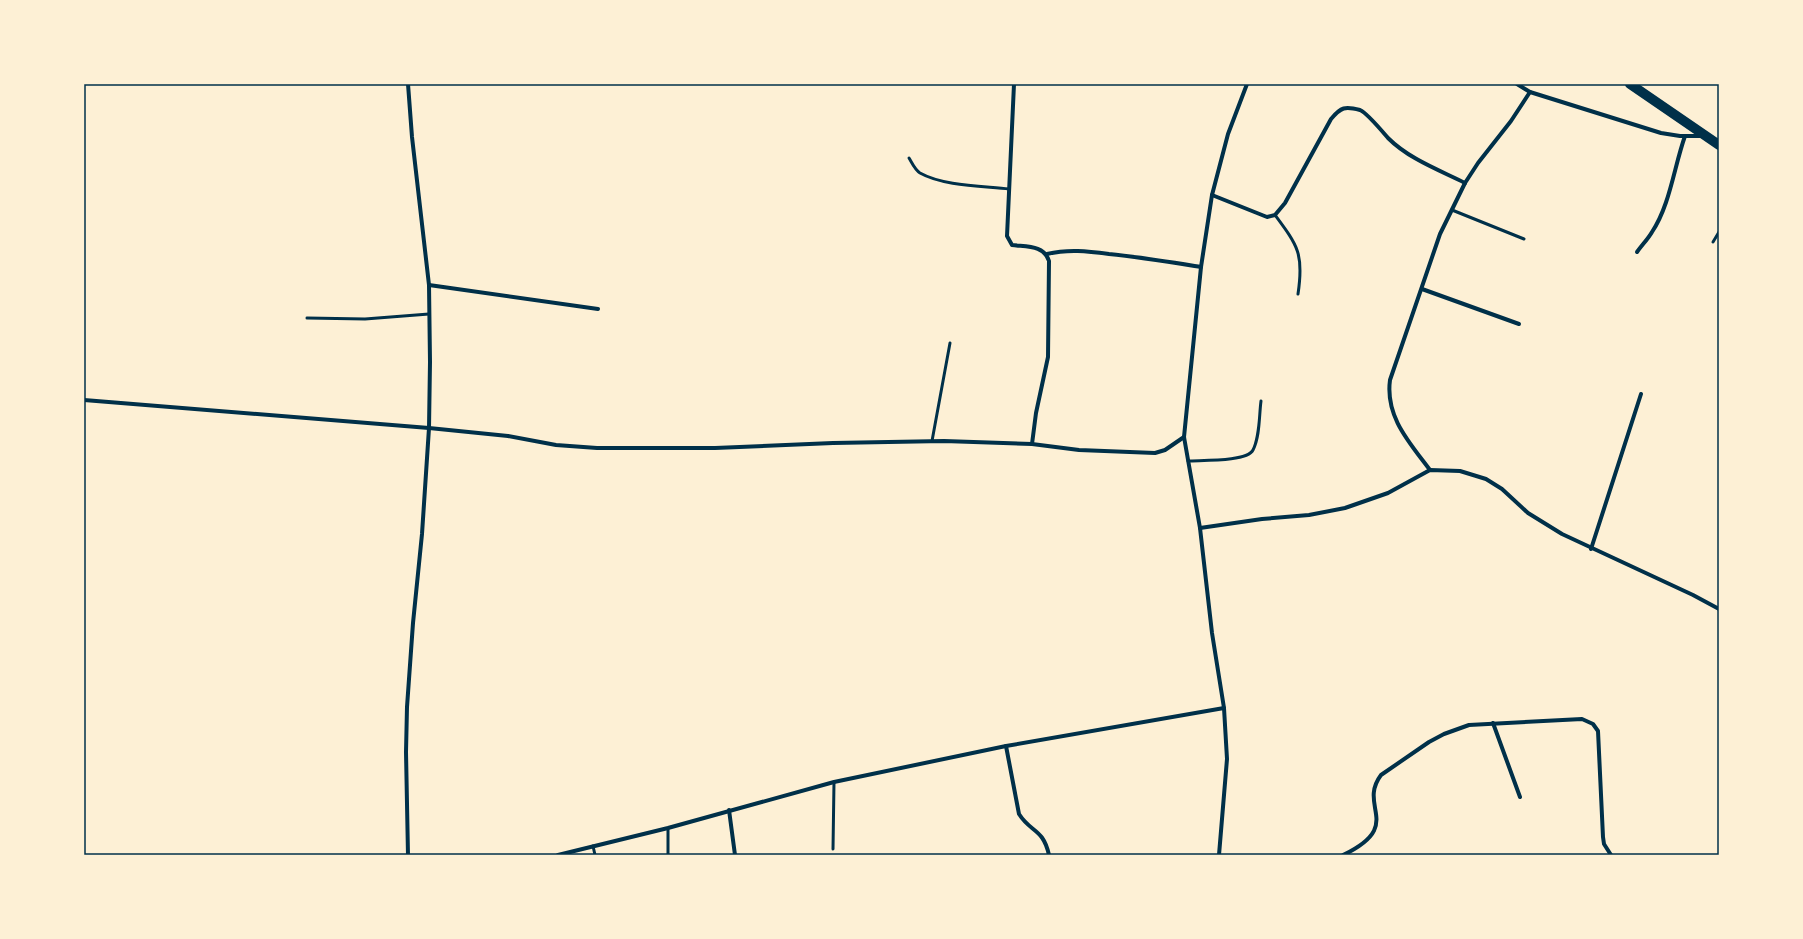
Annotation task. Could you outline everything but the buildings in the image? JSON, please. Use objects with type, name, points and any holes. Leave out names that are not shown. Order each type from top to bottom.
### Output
[{"type":"main road","points":[[1630,84],[1719,145]]},
{"type":"street","points":[[408,84],[412,137],[429,285],[429,428],[422,534],[413,623],[407,707],[406,752],[408,855]]},
{"type":"street","points":[[1014,84],[1007,236],[1012,245],[1042,249],[1047,254],[1049,261],[1048,357],[1036,413],[1032,444]]},
{"type":"street","points":[[1219,855],[1227,759],[1224,708],[1212,633],[1200,528],[1184,437],[1201,267],[1212,195],[1228,134],[1247,84]]},
{"type":"street","points":[[1517,84],[1530,92],[1661,134],[1706,136]]},
{"type":"street","points":[[1430,470],[1396,422],[1389,400],[1390,380],[1440,234],[1465,183],[1478,163],[1511,121],[1530,92]]},
{"type":"street","points":[[1212,195],[1266,217],[1275,214],[1285,203],[1331,119],[1338,111],[1345,107],[1362,111],[1394,143],[1415,157],[1465,183]]},
{"type":"street","points":[[1637,252],[1652,231],[1659,217],[1671,186],[1685,136]]},
{"type":"street","points":[[1047,254],[1073,250],[1125,255],[1201,267]]},
{"type":"street","points":[[429,285],[598,309]]},
{"type":"street","points":[[1422,289],[1519,324]]},
{"type":"street","points":[[1591,549],[1641,394]]},
{"type":"street","points":[[84,400],[429,428],[508,436],[556,445],[597,448],[715,448],[833,443],[932,442],[1032,444],[1079,450],[1155,453],[1165,450],[1184,437]]},
{"type":"street","points":[[1200,528],[1262,519],[1309,515],[1345,508],[1388,493],[1430,470],[1460,471],[1486,479],[1502,489],[1537,519],[1591,549],[1693,595],[1719,609]]},
{"type":"street","points":[[558,855],[668,828],[834,782],[1006,746],[1224,708]]},
{"type":"street","points":[[1343,855],[1367,842],[1374,832],[1377,815],[1374,792],[1376,782],[1381,775],[1428,742],[1444,734],[1469,725],[1582,719],[1593,724],[1598,731],[1600,745],[1604,844],[1611,855]]},
{"type":"street","points":[[1493,723],[1520,797]]},
{"type":"street","points":[[1006,746],[1019,814],[1023,820],[1038,832],[1045,840],[1049,855]]},
{"type":"street","points":[[729,810],[735,855]]},
{"type":"lane","points":[[909,158],[919,173],[938,180],[967,185],[1009,189]]},
{"type":"lane","points":[[1452,210],[1524,239]]},
{"type":"lane","points":[[1275,214],[1294,242],[1300,258],[1302,272],[1298,294]]},
{"type":"lane","points":[[1713,242],[1719,232]]},
{"type":"lane","points":[[307,318],[365,319],[429,314]]},
{"type":"lane","points":[[932,442],[950,343]]},
{"type":"lane","points":[[1188,461],[1229,459],[1248,455],[1252,451],[1256,439],[1261,401]]},
{"type":"lane","points":[[833,849],[834,782]]},
{"type":"lane","points":[[668,828],[668,855]]},
{"type":"lane","points":[[593,846],[594,855]]}]
